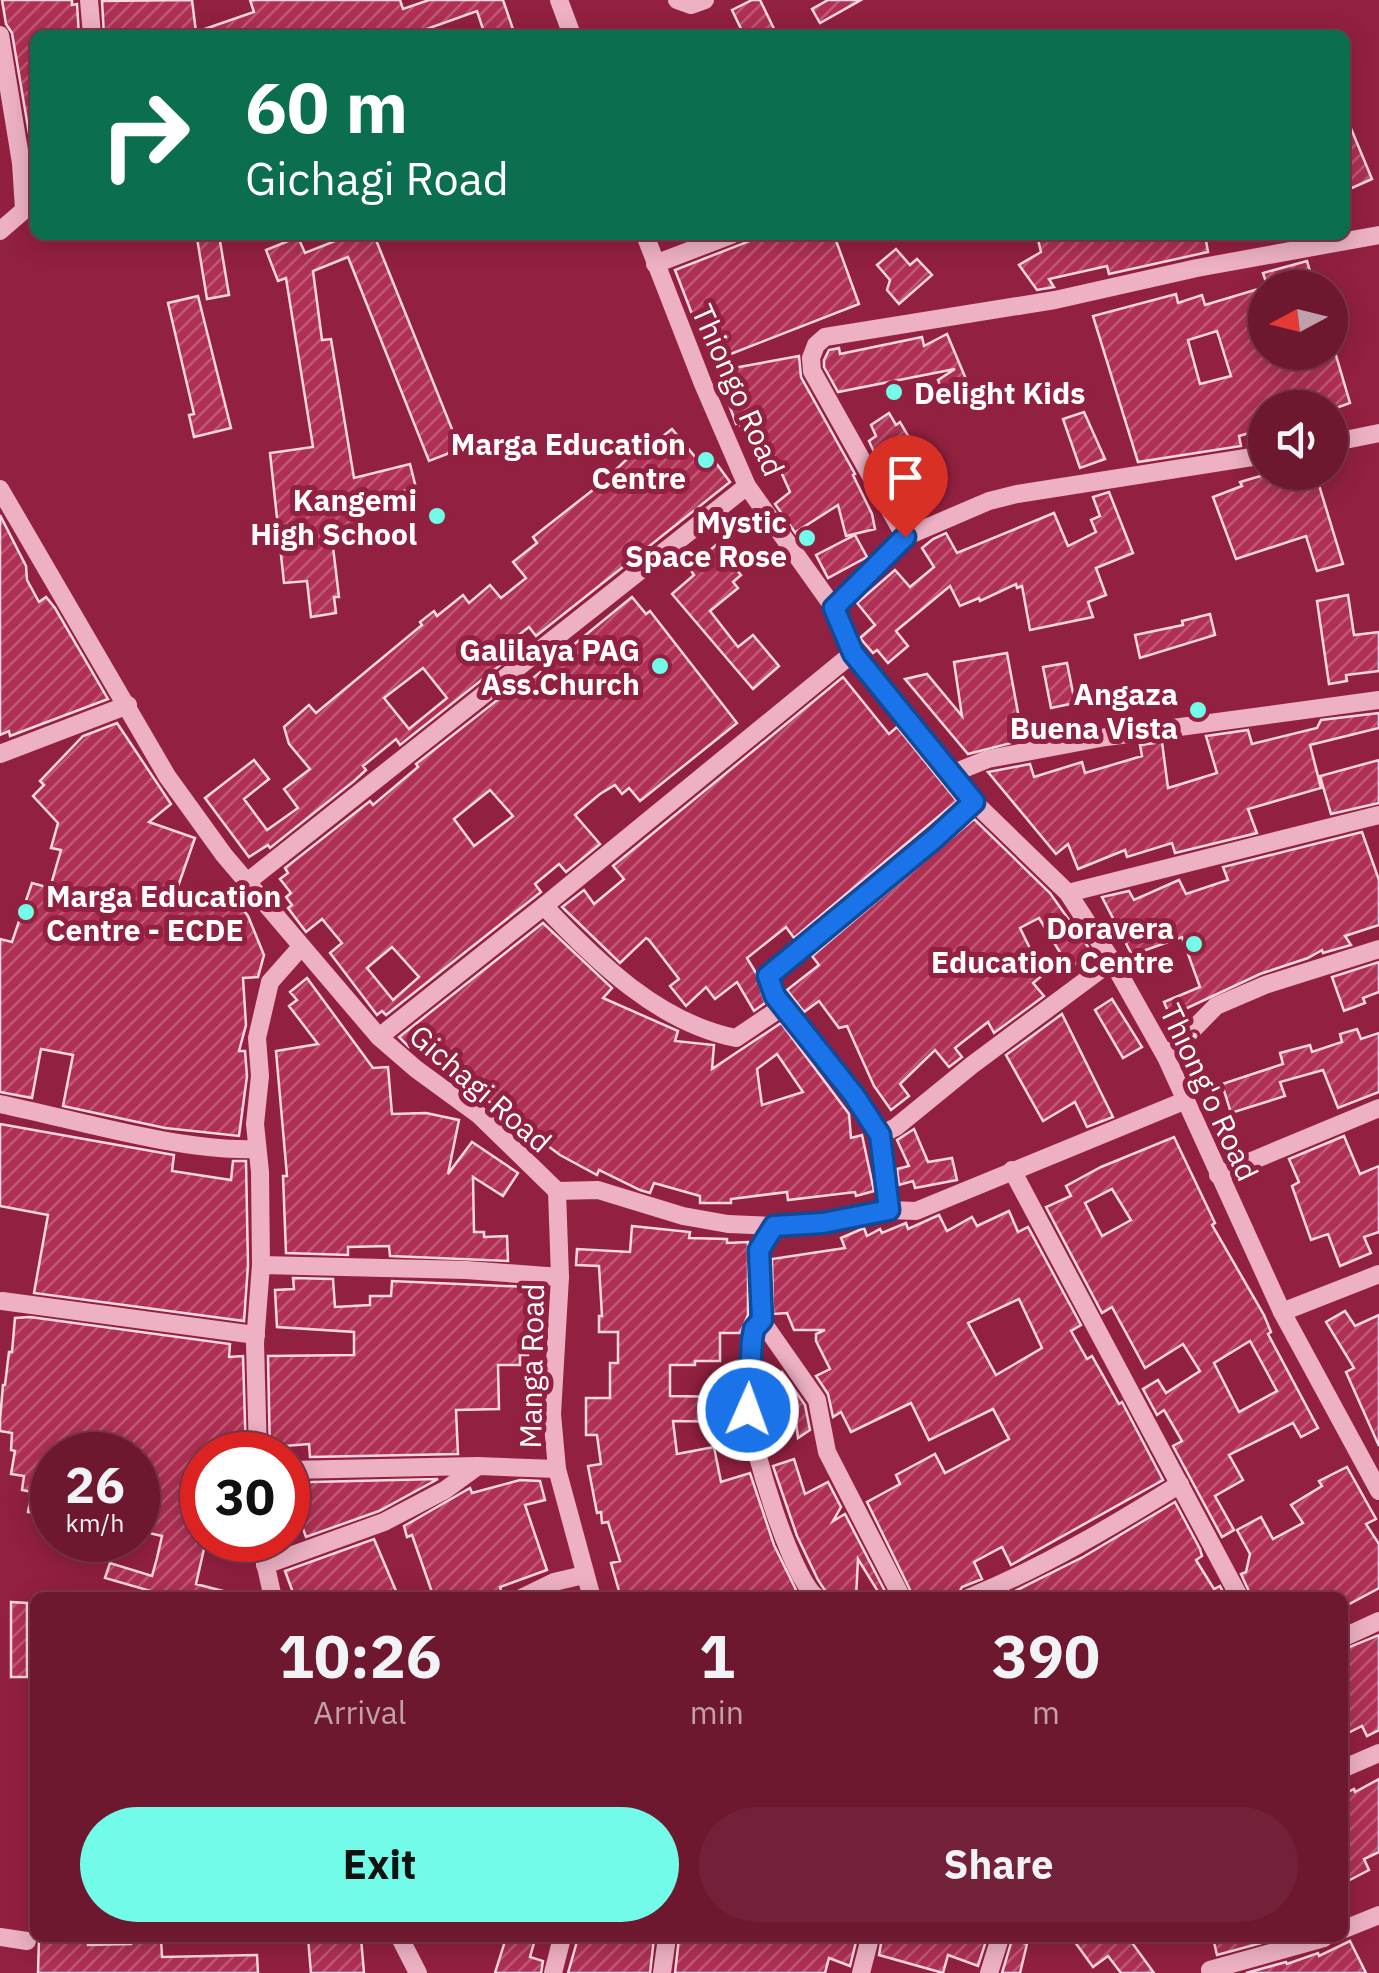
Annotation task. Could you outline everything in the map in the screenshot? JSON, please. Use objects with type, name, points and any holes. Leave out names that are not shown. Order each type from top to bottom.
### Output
[{"type":"street","points":[[88,0],[91,30]]},
{"type":"street","points":[[559,0],[570,30]]},
{"type":"street","points":[[678,0],[691,5],[705,0]]},
{"type":"street","points":[[0,35],[30,206],[0,231]]},
{"type":"street","points":[[905,537],[812,370],[811,358],[825,336],[1055,300],[1197,268],[1379,236]]},
{"type":"street","name":"Thiongo Road","points":[[647,240],[747,486],[834,608]]},
{"type":"street","points":[[654,264],[718,240]]},
{"type":"street","points":[[1348,439],[1379,433]]},
{"type":"street","points":[[834,608],[905,537],[989,501],[1248,458]]},
{"type":"street","points":[[247,882],[747,486]]},
{"type":"street","name":"Gichagi Road","points":[[0,490],[167,776],[224,855],[379,1036],[479,1116],[557,1190],[598,1190],[683,1216],[728,1224],[823,1223],[889,1210],[916,1211],[1184,1101]]},
{"type":"street","name":"Thiong'o Road","points":[[834,608],[853,653],[974,802],[1068,892],[1112,961],[1166,1057],[1282,1312],[1372,1464],[1379,1492]]},
{"type":"street","points":[[379,1036],[853,653]]},
{"type":"street","points":[[951,774],[988,759],[1106,737],[1379,700]]},
{"type":"street","points":[[0,754],[128,705]]},
{"type":"street","points":[[889,1210],[880,1135],[775,996],[768,976],[974,802]]},
{"type":"street","points":[[1068,892],[1379,814]]},
{"type":"street","points":[[544,906],[614,975],[696,1028],[736,1038],[785,1005]]},
{"type":"street","points":[[258,1432],[256,1336],[261,1266],[255,1124],[260,1076],[257,1038],[270,982],[301,947]]},
{"type":"street","points":[[1166,1057],[1216,1006],[1265,985],[1379,949]]},
{"type":"street","points":[[880,1135],[896,1127],[972,1064],[1112,961]]},
{"type":"street","points":[[0,1104],[178,1142],[231,1150],[257,1148]]},
{"type":"street","points":[[1218,1175],[1379,1108]]},
{"type":"street","points":[[1012,1170],[1237,1592]]},
{"type":"street","name":"Manga Road","points":[[557,1190],[560,1277],[552,1414],[557,1469],[590,1592]]},
{"type":"street","points":[[774,1226],[759,1250],[762,1320],[818,1400],[827,1452],[899,1592]]},
{"type":"street","points":[[261,1266],[466,1270],[560,1277]]},
{"type":"street","points":[[1282,1312],[1379,1274]]},
{"type":"street","points":[[2,1301],[256,1336]]},
{"type":"street","points":[[762,1320],[754,1329],[748,1410],[769,1498],[810,1592]]},
{"type":"street","points":[[310,1470],[478,1466],[557,1469]]},
{"type":"street","points":[[265,1565],[384,1522],[445,1490],[478,1466]]},
{"type":"street","points":[[982,1592],[1082,1545],[1180,1484]]},
{"type":"street","points":[[264,1562],[272,1592]]},
{"type":"street","points":[[534,1592],[554,1582],[584,1575]]},
{"type":"street","points":[[1348,1635],[1379,1620]]},
{"type":"street","points":[[1348,1766],[1379,1753]]},
{"type":"street","points":[[1348,1928],[1379,1915]]},
{"type":"street","points":[[0,1937],[27,1941]]},
{"type":"street","points":[[402,1942],[418,1973]]},
{"type":"street","points":[[553,1973],[561,1942]]},
{"type":"street","points":[[662,1973],[666,1942]]},
{"type":"street","points":[[861,1973],[869,1942]]},
{"type":"street","points":[[989,1973],[999,1942]]},
{"type":"street","points":[[1210,1970],[1310,1942]]},
{"type":"building","points":[[2,0],[72,0],[72,5],[77,4],[79,30],[30,30],[30,139],[12,33],[6,24]]},
{"type":"building","points":[[192,0],[196,30],[104,30],[102,1]]},
{"type":"building","points":[[250,0],[400,0],[403,9],[429,0],[503,0],[513,30],[483,30],[477,11],[424,30],[202,30],[254,12]]},
{"type":"building","points":[[760,0],[775,30],[742,30],[732,10]]},
{"type":"building","points":[[828,0],[861,0],[820,23],[812,9]]},
{"type":"building","points":[[1350,126],[1372,179],[1350,189]]},
{"type":"building","points":[[197,240],[220,240],[229,295],[207,299]]},
{"type":"building","points":[[299,240],[305,253],[338,240],[376,240],[460,449],[429,461],[348,257],[313,271],[322,340],[331,339],[354,478],[410,464],[416,488],[358,502],[364,542],[333,547],[339,597],[334,597],[336,613],[311,617],[307,581],[284,583],[270,453],[313,447],[286,278],[278,281],[266,250]]},
{"type":"building","points":[[752,240],[836,240],[859,304],[728,355],[712,307],[692,314],[675,270]]},
{"type":"building","points":[[1038,240],[1206,240],[1208,252],[1109,274],[1107,266],[1049,279],[1054,287],[1037,290],[1019,265],[1041,252]]},
{"type":"building","points":[[896,249],[910,265],[917,259],[932,275],[899,304],[887,290],[890,280],[877,265]]},
{"type":"building","points":[[1307,261],[1310,270],[1274,270]]},
{"type":"building","points":[[1248,292],[1248,370],[1340,370],[1346,390],[1248,390],[1248,433],[1239,436],[1241,446],[1138,462],[1093,316],[1176,294],[1178,303],[1202,295],[1205,305]],"holes":[[[1217,331],[1231,376],[1200,384],[1188,340]]]},
{"type":"building","points":[[198,296],[231,428],[194,437],[189,415],[194,414],[168,303]]},
{"type":"building","points":[[947,334],[971,391],[946,401],[938,380],[955,369],[838,392],[824,367],[829,350],[839,348],[840,354],[922,337],[924,346]]},
{"type":"building","points":[[799,356],[801,377],[855,474],[875,529],[846,536],[838,505],[796,532],[801,541],[775,504],[790,492],[765,436],[748,443],[739,423],[736,424],[717,371]]},
{"type":"building","points":[[1084,412],[1105,459],[1080,468],[1063,419]]},
{"type":"building","points":[[889,413],[896,425],[900,422],[920,456],[890,475],[869,441],[876,436],[871,425]]},
{"type":"building","points":[[672,429],[706,470],[716,463],[730,482],[536,636],[529,627],[503,647],[509,653],[505,656],[508,659],[400,745],[396,739],[363,766],[366,770],[354,781],[270,848],[268,845],[249,857],[205,798],[254,760],[269,779],[244,799],[267,830],[298,808],[284,789],[310,769],[289,744],[284,727],[309,705],[316,713],[434,611],[437,616],[463,595],[469,603],[490,585],[501,598],[526,578],[513,562],[537,543],[533,537],[603,482],[650,437],[654,443]],"holes":[[[423,668],[447,698],[409,729],[384,698]]]},
{"type":"building","points":[[1248,480],[1248,490],[1320,490],[1343,564],[1317,571],[1306,536],[1236,559],[1213,497],[1242,486],[1240,482]]},
{"type":"building","points":[[1109,492],[1133,553],[1096,568],[1106,595],[1088,602],[1093,617],[1030,630],[1022,586],[1017,588],[1016,584],[960,606],[950,586],[896,631],[908,646],[888,663],[860,638],[875,625],[857,603],[895,570],[910,587],[934,567],[922,548],[933,539],[946,533],[957,553],[1054,513],[1068,546],[1096,532],[1091,520],[1100,516],[1093,497]]},
{"type":"building","points":[[0,515],[39,602],[46,597],[55,608],[108,699],[10,736],[9,731],[0,735]]},
{"type":"building","points":[[855,535],[867,557],[828,578],[816,555]]},
{"type":"building","points":[[716,545],[741,575],[733,582],[738,588],[710,611],[738,647],[753,635],[779,666],[753,689],[672,594],[694,575],[689,568]]},
{"type":"building","points":[[1348,595],[1354,635],[1379,632],[1379,671],[1346,675],[1347,681],[1329,684],[1317,601]]},
{"type":"building","points":[[632,597],[646,614],[650,611],[737,723],[640,801],[629,788],[622,794],[615,785],[600,794],[575,815],[600,844],[566,872],[559,864],[535,884],[541,892],[386,1015],[382,1011],[377,1015],[330,953],[342,943],[322,919],[306,932],[288,908],[292,905],[286,897],[291,893],[280,879],[288,873],[285,868],[370,801],[373,805],[418,767],[416,764],[524,679],[527,683]],"holes":[[[490,790],[513,816],[474,846],[454,819]],[[392,947],[419,977],[393,1000],[367,968]]]},
{"type":"building","points":[[1210,614],[1215,635],[1140,658],[1135,635],[1183,625],[1182,621]]},
{"type":"building","points":[[1007,653],[1023,740],[968,754],[905,679],[927,674],[962,716],[954,662]]},
{"type":"building","points":[[1067,663],[1075,703],[1051,708],[1043,667]]},
{"type":"building","points":[[843,677],[889,734],[897,727],[957,801],[794,938],[786,927],[747,958],[765,1003],[754,1011],[737,982],[715,999],[706,987],[686,1006],[670,986],[679,979],[649,940],[646,938],[620,963],[562,907],[584,890],[594,904],[624,879],[613,866]]},
{"type":"building","points":[[1379,713],[1379,728],[1310,745],[1321,788],[1248,809],[1257,833],[1175,853],[1172,843],[1127,857],[1125,850],[1078,869],[1068,844],[1056,854],[988,772],[1030,764],[1034,777],[1082,762],[1085,773],[1142,756],[1140,745],[1162,742],[1168,788],[1217,773],[1206,736],[1248,730],[1252,744],[1317,728],[1321,720]]},
{"type":"building","points":[[117,723],[171,804],[149,822],[195,838],[176,892],[231,908],[241,907],[264,955],[258,977],[243,978],[246,1025],[239,1051],[245,1051],[247,1076],[239,1136],[165,1128],[63,1106],[73,1055],[41,1049],[32,1098],[0,1092],[0,939],[12,942],[32,883],[50,888],[61,850],[51,848],[58,823],[33,796],[44,785],[40,781],[83,736]]},
{"type":"building","points":[[1379,760],[1379,803],[1331,814],[1320,776]]},
{"type":"building","points":[[974,819],[1050,893],[1091,951],[1074,965],[1067,956],[1064,959],[1039,918],[1020,928],[1043,975],[1033,983],[1044,996],[994,1033],[988,1022],[955,1048],[962,1057],[949,1067],[935,1050],[900,1084],[909,1096],[891,1110],[874,1086],[847,1026],[839,1028],[819,1001],[804,1012],[787,990],[819,965],[812,956]]},
{"type":"building","points":[[1362,832],[1379,880],[1379,925],[1345,936],[1351,945],[1323,953],[1322,950],[1260,974],[1170,1016],[1164,1002],[1200,987],[1182,937],[1132,955],[1102,897],[1129,891],[1134,900],[1179,880],[1186,894],[1228,880],[1223,867]]},
{"type":"building","points":[[543,923],[612,988],[603,998],[678,1031],[675,1041],[714,1045],[712,1069],[781,1023],[849,1114],[851,1138],[862,1135],[874,1191],[856,1196],[855,1192],[788,1200],[787,1192],[731,1199],[731,1203],[700,1203],[700,1196],[654,1183],[650,1193],[640,1190],[599,1170],[597,1175],[560,1155],[487,1100],[418,1038],[409,1047],[399,1037]],"holes":[[[777,1054],[803,1092],[762,1105],[757,1069]]]},
{"type":"building","points":[[1379,962],[1379,992],[1344,1011],[1332,977]]},
{"type":"building","points":[[307,978],[373,1068],[388,1067],[392,1114],[426,1113],[459,1120],[448,1174],[472,1142],[518,1173],[503,1196],[473,1177],[474,1232],[484,1232],[484,1237],[507,1236],[508,1261],[390,1256],[389,1246],[348,1247],[348,1255],[286,1253],[283,1176],[287,1176],[276,1051],[318,1044],[289,1006],[297,1000],[290,992]]},
{"type":"building","points":[[1112,999],[1142,1047],[1123,1058],[1095,1010]]},
{"type":"building","points":[[1062,1014],[1113,1117],[1087,1127],[1075,1102],[1043,1121],[1006,1055]]},
{"type":"building","points":[[1357,1029],[1361,1039],[1379,1033],[1379,1092],[1338,1108],[1323,1070],[1280,1082],[1285,1096],[1231,1113],[1222,1084],[1283,1064],[1280,1053],[1310,1045],[1312,1052],[1342,1042],[1340,1034]]},
{"type":"building","points":[[0,1124],[174,1155],[172,1171],[231,1180],[233,1161],[246,1161],[248,1265],[244,1321],[34,1293],[48,1215],[0,1206]]},
{"type":"building","points":[[914,1129],[928,1162],[952,1158],[957,1180],[915,1188],[913,1181],[899,1185],[897,1169],[909,1166],[897,1140]]},
{"type":"building","points":[[1344,1136],[1360,1174],[1379,1166],[1379,1232],[1364,1237],[1371,1253],[1340,1266],[1328,1234],[1311,1240],[1292,1186],[1299,1182],[1289,1159]]},
{"type":"building","points":[[1174,1137],[1215,1223],[1212,1225],[1264,1315],[1271,1332],[1268,1334],[1318,1428],[1301,1437],[1293,1423],[1229,1455],[1243,1480],[1215,1496],[1234,1530],[1222,1537],[1173,1446],[1182,1441],[1164,1410],[1157,1415],[1143,1389],[1158,1380],[1166,1393],[1200,1371],[1183,1344],[1145,1368],[1112,1307],[1102,1313],[1046,1207],[1071,1196],[1066,1186]],"holes":[[[1112,1189],[1131,1220],[1102,1236],[1085,1203]],[[1250,1341],[1277,1391],[1239,1412],[1214,1363]]]},
{"type":"building","points":[[1009,1211],[1018,1232],[1028,1227],[1081,1325],[1071,1331],[1087,1359],[1092,1356],[1119,1404],[1122,1402],[1163,1480],[1011,1565],[1002,1547],[974,1562],[982,1579],[959,1592],[911,1592],[867,1502],[900,1484],[896,1475],[935,1454],[945,1473],[1009,1439],[993,1409],[929,1440],[911,1403],[851,1432],[841,1412],[833,1417],[828,1394],[816,1376],[830,1369],[816,1341],[816,1334],[825,1330],[794,1330],[787,1313],[773,1314],[772,1259],[845,1248],[841,1238],[864,1228],[867,1236],[906,1223],[908,1229],[939,1215],[947,1231],[972,1217],[977,1226]],"holes":[[[1019,1299],[1042,1348],[996,1375],[968,1323]]]},
{"type":"building","points":[[632,1226],[690,1232],[689,1238],[748,1242],[748,1315],[740,1333],[720,1333],[720,1361],[670,1365],[670,1396],[735,1397],[737,1422],[673,1421],[677,1454],[714,1447],[721,1482],[750,1473],[774,1545],[797,1592],[619,1592],[611,1563],[620,1561],[608,1522],[602,1523],[601,1512],[597,1513],[588,1466],[601,1464],[597,1435],[586,1435],[586,1398],[610,1398],[610,1363],[618,1363],[618,1332],[599,1332],[599,1266],[576,1265],[577,1249],[630,1252]]},
{"type":"building","points":[[293,1278],[333,1279],[335,1307],[370,1305],[370,1296],[391,1296],[392,1281],[528,1287],[528,1355],[520,1355],[520,1365],[498,1365],[499,1409],[456,1410],[458,1454],[310,1457],[310,1432],[270,1432],[268,1356],[354,1355],[354,1332],[277,1327],[275,1290],[294,1289]]},
{"type":"building","points":[[1345,1311],[1355,1326],[1379,1315],[1379,1446],[1346,1372],[1354,1368],[1326,1322]]},
{"type":"building","points":[[30,1317],[230,1344],[229,1357],[243,1356],[245,1432],[180,1432],[180,1562],[201,1562],[196,1584],[227,1592],[154,1592],[105,1578],[110,1563],[152,1576],[156,1562],[160,1562],[160,1432],[30,1432],[30,1492],[22,1490],[24,1476],[11,1474],[15,1451],[11,1450],[12,1433],[0,1431],[3,1385],[12,1352],[15,1318]]},
{"type":"building","points":[[782,1372],[805,1405],[810,1430],[798,1438],[796,1422],[763,1422],[760,1397],[767,1397],[767,1381]]},
{"type":"building","points":[[794,1459],[805,1494],[828,1482],[841,1507],[833,1521],[845,1514],[885,1592],[878,1592],[858,1559],[856,1592],[826,1592],[797,1536],[773,1466]]},
{"type":"building","points":[[1347,1467],[1376,1519],[1366,1524],[1379,1544],[1379,1588],[1348,1605],[1348,1592],[1249,1592],[1241,1574],[1246,1572],[1250,1554],[1237,1530],[1261,1517],[1273,1539],[1303,1523],[1291,1505],[1322,1486],[1319,1481]]},
{"type":"building","points":[[438,1479],[379,1511],[310,1536],[312,1482]]},
{"type":"building","points":[[520,1480],[540,1481],[545,1500],[525,1505],[547,1570],[500,1587],[501,1592],[432,1592],[412,1535],[407,1537],[404,1526],[470,1488],[472,1493]]},
{"type":"building","points":[[1175,1502],[1200,1549],[1202,1556],[1196,1560],[1214,1589],[1220,1586],[1223,1592],[1013,1592],[1083,1557]]},
{"type":"building","points":[[374,1539],[396,1592],[293,1592],[285,1571]]},
{"type":"building","points":[[11,1602],[27,1603],[27,1677],[11,1677]]},
{"type":"building","points":[[1379,1635],[1379,1730],[1367,1736],[1362,1726],[1348,1733],[1348,1648]]},
{"type":"building","points":[[1379,1779],[1379,1852],[1364,1859],[1369,1870],[1348,1881],[1348,1792]]},
{"type":"building","points":[[39,1942],[161,1942],[162,1957],[257,1955],[258,1973],[38,1973]]},
{"type":"building","points":[[308,1942],[361,1942],[364,1973],[311,1973]]},
{"type":"building","points":[[505,1942],[534,1943],[530,1957],[543,1961],[541,1973],[495,1973]]},
{"type":"building","points":[[577,1942],[654,1942],[650,1973],[568,1973]]},
{"type":"building","points":[[679,1942],[856,1942],[850,1966],[829,1958],[825,1973],[675,1973]]},
{"type":"building","points":[[881,1942],[986,1942],[978,1966],[948,1955],[943,1973],[879,1955]]},
{"type":"building","points":[[1011,1942],[1027,1944],[1020,1973],[1002,1973]]},
{"type":"building","points":[[1075,1942],[1131,1942],[1154,1973],[1121,1973],[1108,1956],[1093,1967]]},
{"type":"building","points":[[1214,1942],[1265,1942],[1217,1955]]},
{"type":"building","points":[[1348,1942],[1366,1973],[1246,1973],[1318,1953],[1319,1956]]},
{"type":"place","name":"Delight Kids","points":[[894,392]]},
{"type":"place","name":"Marga Education Centre","points":[[706,460]]},
{"type":"place","name":"Kangemi High School","points":[[437,516]]},
{"type":"place","name":"Mystic Space Rose","points":[[807,538]]},
{"type":"place","name":"Galilaya PAG Ass.Church","points":[[660,666]]},
{"type":"place","name":"Angaza Buena Vista","points":[[1198,710]]},
{"type":"place","name":"Marga Education Centre - ECDE","points":[[26,912]]},
{"type":"place","name":"Doravera Education Centre","points":[[1194,944]]},
{"type":"route","points":[[748,1410],[752,1340],[754,1329],[762,1320],[759,1250],[774,1226],[823,1223],[889,1210],[880,1135],[854,1095],[775,996],[768,976],[974,802],[853,653],[834,608],[905,537]]}]
